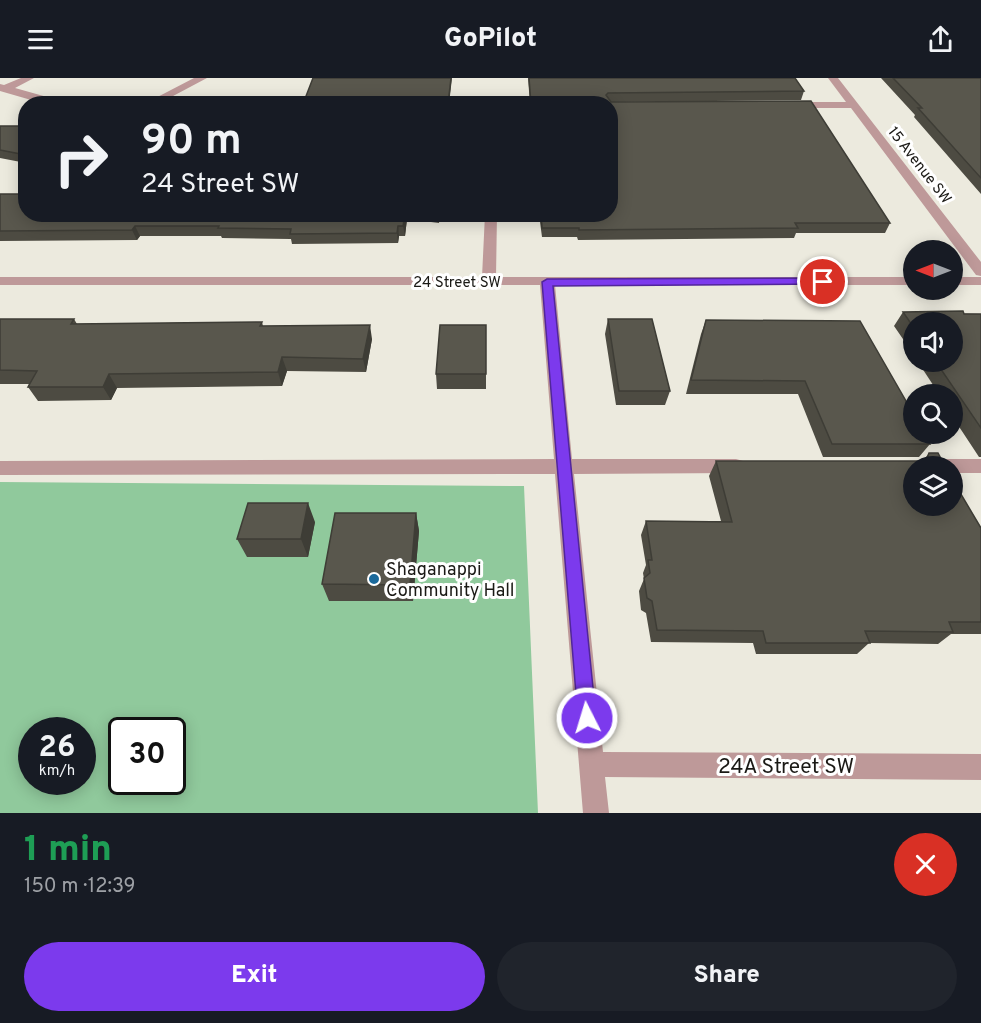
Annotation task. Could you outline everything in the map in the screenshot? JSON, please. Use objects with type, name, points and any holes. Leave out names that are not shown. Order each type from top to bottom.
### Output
[{"type":"street","points":[[2,88],[29,78]]},
{"type":"street","points":[[165,96],[202,78]]},
{"type":"street","name":"15 Avenue SW","points":[[833,78],[981,272]]},
{"type":"street","points":[[2,88],[30,96]]},
{"type":"street","points":[[774,105],[854,105]]},
{"type":"street","points":[[489,282],[491,222]]},
{"type":"street","name":"24 Street SW","points":[[0,281],[903,281]]},
{"type":"street","points":[[963,281],[981,281]]},
{"type":"street","points":[[547,282],[596,813]]},
{"type":"street","points":[[0,468],[759,466]]},
{"type":"street","points":[[899,466],[981,466]]},
{"type":"street","name":"24A Street SW","points":[[591,764],[981,767]]},
{"type":"green space","points":[[0,482],[524,486],[538,813],[0,813]]},
{"type":"building","points":[[313,78],[451,78],[449,96],[306,96]]},
{"type":"building","points":[[529,78],[795,78],[804,91],[608,93],[607,96],[530,96]]},
{"type":"building","points":[[893,78],[981,78],[981,178],[918,108],[922,108]]},
{"type":"building","points":[[811,101],[890,223],[795,223],[798,228],[579,230],[579,228],[542,228],[542,222],[618,222],[618,102]]},
{"type":"building","points":[[0,126],[18,126],[18,153],[0,150]]},
{"type":"building","points":[[0,194],[18,194],[18,222],[404,222],[403,226],[398,226],[397,233],[290,234],[291,229],[218,228],[219,226],[135,226],[132,230],[0,231]]},
{"type":"building","points":[[963,311],[964,314],[981,314],[981,428],[963,402],[963,384],[951,384],[943,372],[963,372],[963,312],[903,312]]},
{"type":"building","points":[[0,319],[74,319],[71,324],[262,322],[260,326],[370,325],[363,359],[282,357],[278,372],[109,374],[103,387],[28,387],[37,371],[0,370]]},
{"type":"building","points":[[608,319],[652,319],[670,391],[619,391]]},
{"type":"building","points":[[706,320],[860,321],[903,396],[903,444],[832,444],[805,381],[691,380]]},
{"type":"building","points":[[440,325],[486,325],[486,374],[436,374]]},
{"type":"building","points":[[929,453],[938,453],[940,456],[928,456]]},
{"type":"building","points":[[716,461],[903,461],[903,516],[963,516],[963,498],[981,528],[981,622],[949,622],[953,632],[865,631],[870,643],[766,643],[763,631],[657,630],[652,601],[647,598],[644,578],[650,573],[648,560],[652,560],[646,521],[732,522]]},
{"type":"building","points":[[248,503],[308,503],[301,539],[237,539]]},
{"type":"building","points":[[335,513],[416,513],[410,585],[322,584]]},
{"type":"place","name":"Shaganappi Community Hall","points":[[374,579]]},
{"type":"route","points":[[587,718],[547,282],[823,282]]}]
